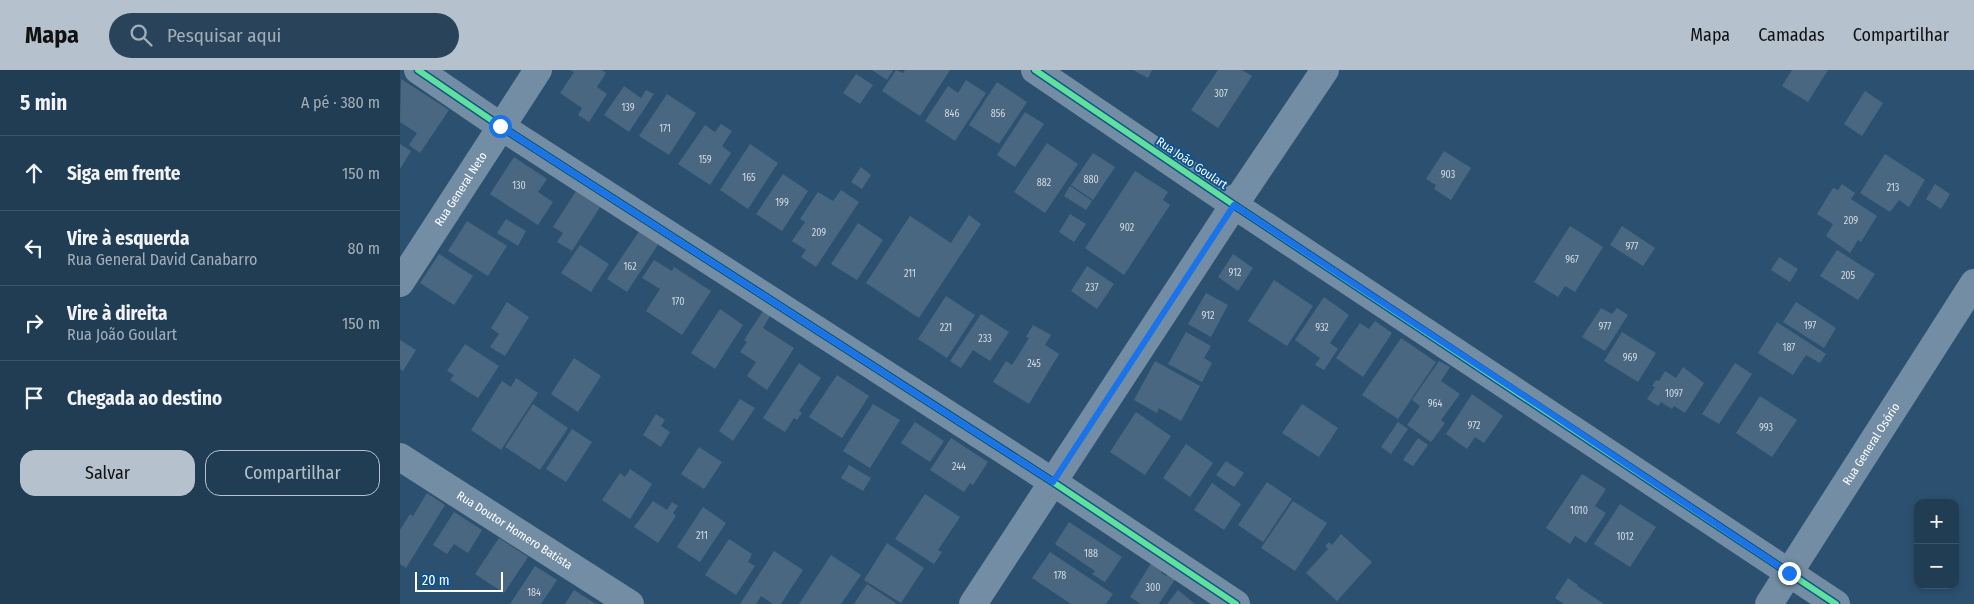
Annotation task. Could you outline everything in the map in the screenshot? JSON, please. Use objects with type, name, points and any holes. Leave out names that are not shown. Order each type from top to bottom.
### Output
[{"type":"street","points":[[418,70],[500,126],[1053,482],[1236,604]]},
{"type":"street","name":"Rua General Neto","points":[[400,283],[538,70]]},
{"type":"street","name":"Rua João Goulart","points":[[1035,70],[1234,205],[1836,604]]},
{"type":"street","points":[[973,604],[1234,205],[1325,70]]},
{"type":"street","name":"Rua General Osório","points":[[1769,604],[1974,283]]},
{"type":"street","name":"Rua Doutor Homero Batista","points":[[400,457],[630,604]]},
{"type":"building","points":[[570,70],[602,70],[606,73],[597,87],[607,94],[589,122],[578,115],[582,108],[560,93],[574,72]]},
{"type":"building","points":[[872,70],[893,70],[887,80]]},
{"type":"building","points":[[896,70],[903,73],[905,70],[950,70],[920,116],[882,91]]},
{"type":"building","points":[[1133,70],[1152,70],[1148,78]]},
{"type":"building","points":[[1218,70],[1242,70],[1252,76],[1218,128],[1191,110]]},
{"type":"building","points":[[1792,70],[1828,70],[1808,102],[1782,86]]},
{"type":"building","points":[[856,74],[873,85],[860,104],[843,93]]},
{"type":"building","points":[[401,79],[449,110],[420,153],[409,145],[417,133],[400,122]]},
{"type":"building","points":[[966,80],[986,93],[955,141],[925,121],[948,86],[958,93]]},
{"type":"building","points":[[997,82],[1027,102],[999,144],[969,125]]},
{"type":"building","points":[[624,86],[641,98],[646,90],[654,94],[629,132],[604,115]]},
{"type":"building","points":[[1865,91],[1883,103],[1862,136],[1844,124]]},
{"type":"building","points":[[667,94],[696,113],[669,155],[639,136]]},
{"type":"building","points":[[1025,112],[1044,124],[1015,167],[997,155]]},
{"type":"building","points":[[721,124],[732,131],[722,146],[731,153],[710,185],[678,164],[705,125],[715,132]]},
{"type":"building","points":[[1047,143],[1078,164],[1045,213],[1014,192]]},
{"type":"building","points":[[400,144],[411,151],[400,169]]},
{"type":"building","points":[[750,144],[778,163],[748,209],[720,190]]},
{"type":"building","points":[[1444,151],[1471,168],[1451,200],[1434,189],[1436,185],[1426,179]]},
{"type":"building","points":[[1093,153],[1115,167],[1093,200],[1071,185]]},
{"type":"building","points":[[1885,154],[1925,180],[1909,207],[1899,200],[1890,212],[1860,193]]},
{"type":"building","points":[[514,157],[547,179],[538,192],[553,202],[538,225],[490,194]]},
{"type":"building","points":[[861,167],[871,175],[862,189],[851,182]]},
{"type":"building","points":[[1135,171],[1168,192],[1163,200],[1170,205],[1124,275],[1085,248]]},
{"type":"building","points":[[783,174],[808,191],[782,231],[756,214]]},
{"type":"building","points":[[1842,184],[1855,193],[1851,199],[1877,216],[1861,242],[1858,240],[1850,253],[1826,236],[1833,224],[1817,214],[1833,188],[1838,190]]},
{"type":"building","points":[[1935,184],[1950,194],[1941,209],[1926,199]]},
{"type":"building","points":[[1070,186],[1092,201],[1086,210],[1064,196]]},
{"type":"building","points":[[841,190],[859,202],[816,267],[801,257],[806,250],[792,241],[805,222],[800,219],[818,192],[833,201]]},
{"type":"building","points":[[576,191],[600,207],[572,251],[557,242],[563,233],[553,227]]},
{"type":"building","points":[[1070,214],[1086,224],[1074,242],[1059,232]]},
{"type":"building","points":[[969,215],[981,224],[919,318],[866,283],[910,216],[951,243]]},
{"type":"building","points":[[506,219],[526,231],[518,246],[497,233]]},
{"type":"building","points":[[467,221],[507,246],[488,276],[448,251]]},
{"type":"building","points":[[858,223],[883,240],[857,280],[831,264]]},
{"type":"building","points":[[1570,226],[1603,247],[1575,292],[1565,286],[1558,297],[1534,282]]},
{"type":"building","points":[[1622,226],[1655,248],[1643,266],[1610,245]]},
{"type":"building","points":[[642,227],[661,240],[627,292],[607,279]]},
{"type":"building","points":[[580,245],[609,264],[591,292],[561,273]]},
{"type":"building","points":[[1837,250],[1875,274],[1858,300],[1820,276]]},
{"type":"building","points":[[439,254],[473,276],[454,305],[420,283]]},
{"type":"building","points":[[1233,254],[1253,268],[1238,291],[1218,277]]},
{"type":"building","points":[[1779,257],[1798,269],[1790,282],[1771,270]]},
{"type":"building","points":[[654,260],[672,271],[674,267],[711,291],[682,335],[646,311],[660,289],[642,278]]},
{"type":"building","points":[[1087,266],[1114,284],[1097,309],[1071,291]]},
{"type":"building","points":[[1274,280],[1313,306],[1287,346],[1248,321]]},
{"type":"building","points":[[1206,293],[1228,305],[1211,337],[1188,324]]},
{"type":"building","points":[[946,296],[975,315],[947,358],[918,339]]},
{"type":"building","points":[[1324,297],[1349,315],[1330,343],[1338,349],[1324,370],[1315,365],[1320,358],[1295,340]]},
{"type":"building","points":[[507,302],[529,317],[505,356],[490,347],[499,334],[491,328]]},
{"type":"building","points":[[1796,302],[1836,328],[1824,348],[1783,322]]},
{"type":"building","points":[[1601,308],[1612,314],[1617,308],[1628,315],[1605,351],[1582,337]]},
{"type":"building","points":[[720,309],[743,325],[715,369],[691,353]]},
{"type":"building","points":[[763,311],[770,316],[763,328],[794,348],[767,390],[747,376],[756,362],[740,352],[747,342],[744,340]]},
{"type":"building","points":[[981,314],[1009,332],[990,361],[973,350],[961,368],[950,361]]},
{"type":"building","points":[[1375,321],[1392,333],[1363,377],[1336,358],[1360,323],[1369,329]]},
{"type":"building","points":[[1777,322],[1826,354],[1820,363],[1806,355],[1793,375],[1758,353]]},
{"type":"building","points":[[1033,325],[1051,335],[1045,345],[1059,354],[1029,404],[993,382],[1006,361],[1012,365],[1029,338],[1026,337]]},
{"type":"building","points":[[1186,332],[1211,346],[1204,358],[1212,363],[1202,382],[1168,364]]},
{"type":"building","points":[[1622,332],[1656,353],[1638,382],[1604,361]]},
{"type":"building","points":[[1401,338],[1436,362],[1398,419],[1362,395]]},
{"type":"building","points":[[400,340],[416,350],[403,371],[400,369]]},
{"type":"building","points":[[465,344],[499,366],[478,398],[450,380],[454,375],[447,371]]},
{"type":"building","points":[[574,358],[601,376],[578,412],[551,394]]},
{"type":"building","points":[[1155,361],[1200,386],[1181,421],[1159,408],[1157,413],[1134,400]]},
{"type":"building","points":[[1439,361],[1450,367],[1441,381],[1460,394],[1441,420],[1445,423],[1431,442],[1407,425],[1420,406],[1412,400]]},
{"type":"building","points":[[799,363],[821,378],[799,411],[802,413],[797,420],[794,418],[785,432],[763,418]]},
{"type":"building","points":[[1735,363],[1752,374],[1719,424],[1702,414]]},
{"type":"building","points":[[1683,367],[1704,383],[1685,413],[1674,406],[1672,409],[1661,402],[1658,406],[1647,399],[1655,387],[1652,386],[1656,380],[1659,381],[1665,371],[1676,378]]},
{"type":"building","points":[[837,375],[869,396],[842,438],[809,417]]},
{"type":"building","points":[[516,378],[538,393],[501,450],[471,430],[502,381],[511,387]]},
{"type":"building","points":[[1472,394],[1503,416],[1484,443],[1475,437],[1467,449],[1446,434]]},
{"type":"building","points":[[1760,396],[1797,420],[1772,457],[1736,433]]},
{"type":"building","points":[[740,399],[755,408],[733,441],[719,431]]},
{"type":"building","points":[[533,404],[568,428],[540,470],[505,447]]},
{"type":"building","points":[[873,404],[900,420],[870,468],[843,451]]},
{"type":"building","points":[[1302,404],[1338,428],[1319,457],[1282,433]]},
{"type":"building","points":[[1136,412],[1171,436],[1145,475],[1110,452]]},
{"type":"building","points":[[656,414],[665,420],[661,426],[670,432],[661,447],[643,435]]},
{"type":"building","points":[[915,422],[944,441],[930,462],[901,443]]},
{"type":"building","points":[[1398,422],[1408,429],[1391,454],[1381,447]]},
{"type":"building","points":[[572,429],[592,442],[566,482],[546,469]]},
{"type":"building","points":[[951,438],[988,462],[973,485],[970,483],[964,492],[930,470]]},
{"type":"building","points":[[1418,438],[1428,445],[1413,466],[1403,460]]},
{"type":"building","points":[[1186,444],[1213,463],[1190,497],[1163,478]]},
{"type":"building","points":[[699,447],[722,462],[704,489],[681,474]]},
{"type":"building","points":[[1226,461],[1244,473],[1234,487],[1216,475]]},
{"type":"building","points":[[849,465],[871,478],[863,491],[841,478]]},
{"type":"building","points":[[630,469],[652,484],[630,519],[602,500],[620,473],[625,477]]},
{"type":"building","points":[[1582,474],[1606,489],[1595,506],[1606,513],[1586,543],[1575,536],[1570,544],[1546,528]]},
{"type":"building","points":[[1267,482],[1292,499],[1263,542],[1238,525]]},
{"type":"building","points":[[1212,483],[1241,504],[1224,530],[1194,510]]},
{"type":"building","points":[[427,493],[445,505],[406,568],[400,564],[400,530],[410,514],[413,516]]},
{"type":"building","points":[[925,494],[960,517],[938,550],[942,552],[934,564],[895,539]]},
{"type":"building","points":[[653,501],[667,510],[672,502],[678,506],[673,513],[676,516],[658,543],[634,527]]},
{"type":"building","points":[[1293,501],[1327,523],[1295,571],[1261,548]]},
{"type":"building","points":[[1620,504],[1656,527],[1630,567],[1594,544]]},
{"type":"building","points":[[703,507],[726,523],[700,562],[677,547]]},
{"type":"building","points":[[454,512],[482,530],[468,553],[454,544],[447,554],[433,545]]},
{"type":"building","points":[[1069,522],[1122,557],[1105,582],[1092,574],[1095,571],[1055,544]]},
{"type":"building","points":[[1341,534],[1372,562],[1337,601],[1306,573],[1328,549],[1325,546],[1329,542],[1332,545]]},
{"type":"building","points":[[499,538],[528,557],[504,593],[475,574]]},
{"type":"building","points":[[729,539],[752,554],[748,562],[755,566],[736,595],[705,575]]},
{"type":"building","points":[[887,543],[924,568],[901,603],[864,580]]},
{"type":"building","points":[[774,551],[803,570],[781,604],[773,604],[761,596],[756,604],[740,604]]},
{"type":"building","points":[[1050,552],[1113,594],[1106,604],[1071,604],[1032,578]]},
{"type":"building","points":[[831,555],[861,575],[841,604],[799,604]]},
{"type":"building","points":[[1155,557],[1166,564],[1161,572],[1166,576],[1169,572],[1177,576],[1159,604],[1141,604],[1130,597]]},
{"type":"building","points":[[535,566],[557,580],[541,604],[510,604]]},
{"type":"building","points":[[1568,578],[1604,604],[1564,604],[1555,598]]},
{"type":"building","points":[[867,584],[897,604],[854,604]]},
{"type":"building","points":[[574,590],[596,604],[565,604]]},
{"type":"building","points":[[1178,590],[1195,604],[1167,604]]},
{"type":"cycle path","points":[[418,70],[500,126],[1053,482],[1236,604]]},
{"type":"cycle path","points":[[1035,70],[1234,205],[1836,604]]},
{"type":"route","points":[[500,126],[1053,482],[1234,205],[1789,573]]}]
